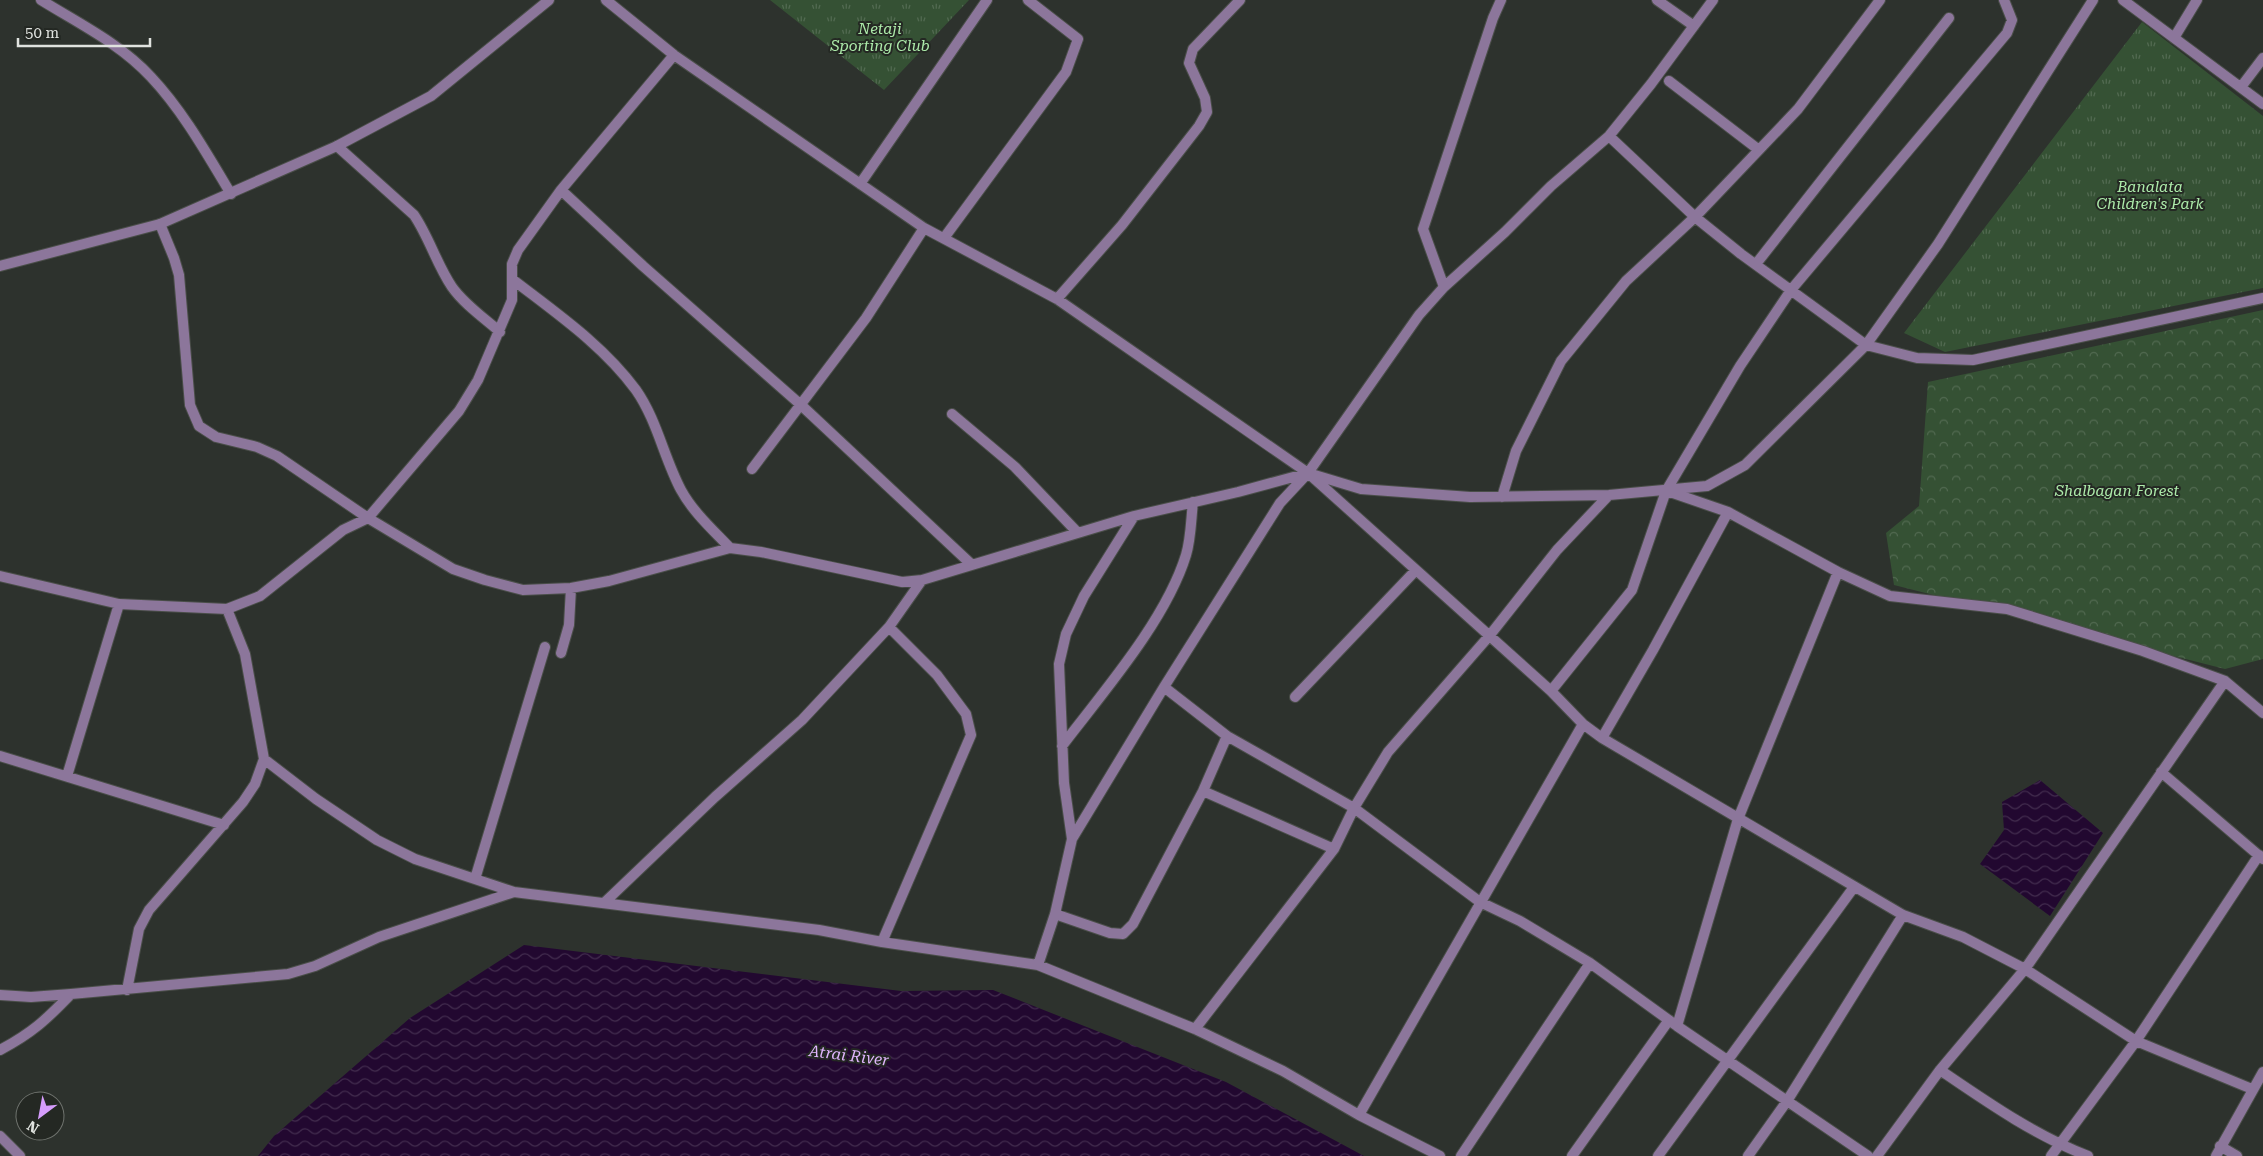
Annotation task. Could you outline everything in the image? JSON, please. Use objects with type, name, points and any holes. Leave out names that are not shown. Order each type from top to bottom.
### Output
[{"type":"street","points":[[41,0],[119,49],[151,77],[197,137],[231,194]]},
{"type":"street","points":[[0,266],[160,224],[337,146],[431,96],[550,0]]},
{"type":"street","points":[[606,0],[674,55],[924,228],[1057,299],[1308,473],[1490,635],[1551,691],[1583,724],[1602,738],[1903,915],[1963,936],[2025,969],[2136,1042],[2252,1089]]},
{"type":"street","points":[[860,184],[987,0]]},
{"type":"street","points":[[944,238],[1066,72],[1078,39],[1028,0]]},
{"type":"street","points":[[1057,299],[1122,224],[1199,126],[1207,112],[1205,98],[1189,63],[1193,49],[1240,0]]},
{"type":"street","points":[[1444,287],[1423,229],[1493,18],[1501,0]]},
{"type":"street","points":[[1656,0],[1694,26]]},
{"type":"street","points":[[1038,965],[1055,914],[1072,839],[1164,687],[1280,503],[1308,473],[1419,315],[1444,287],[1505,232],[1551,186],[1609,136],[1713,0]]},
{"type":"street","points":[[1502,497],[1516,451],[1561,361],[1626,281],[1695,217],[1798,109],[1880,0]]},
{"type":"street","points":[[1551,691],[1632,590],[1666,491],[1740,366],[1791,290],[2007,34],[2012,20],[2004,0]]},
{"type":"street","points":[[160,224],[179,276],[190,405],[199,426],[216,436],[257,447],[277,456],[368,518],[453,568],[485,580],[523,590],[571,588],[609,581],[730,548],[761,552],[902,582],[922,580],[1134,516],[1238,492],[1308,473],[1361,489],[1470,497],[1609,495],[1707,486],[1745,465],[1866,345],[1938,244],[2093,0]]},
{"type":"street","points":[[2124,0],[2263,104]]},
{"type":"street","points":[[2174,38],[2197,0]]},
{"type":"street","points":[[1756,264],[1949,18]]},
{"type":"street","points":[[1,579],[119,604],[227,609],[260,596],[343,530],[368,518],[459,411],[478,380],[512,300],[512,264],[518,250],[561,190],[674,55]]},
{"type":"street","points":[[2241,87],[2263,58]]},
{"type":"street","points":[[1670,81],[1759,150]]},
{"type":"street","points":[[1609,136],[1695,217],[1866,345],[1917,358],[1972,360],[2263,298]]},
{"type":"street","points":[[337,146],[414,215],[452,286],[464,300],[500,332]]},
{"type":"street","points":[[561,190],[643,266],[801,406],[971,564]]},
{"type":"street","points":[[752,469],[866,318],[924,228]]},
{"type":"street","points":[[512,279],[584,334],[623,374],[637,392],[682,492],[696,512],[730,548]]},
{"type":"street","points":[[952,414],[1015,467],[1078,533]]},
{"type":"street","points":[[1666,491],[1728,512],[1838,572],[1890,596],[2007,609],[2143,651],[2224,681],[2263,713]]},
{"type":"street","points":[[1195,1029],[1334,849],[1354,808],[1388,752],[1490,635],[1557,550],[1609,495]]},
{"type":"street","points":[[1062,746],[1131,655],[1173,590],[1187,553],[1193,502]]},
{"type":"street","points":[[1602,738],[1653,650],[1728,512]]},
{"type":"street","points":[[1072,839],[1064,783],[1059,664],[1066,634],[1084,596],[1134,516]]},
{"type":"street","points":[[1294,697],[1416,570]]},
{"type":"street","points":[[1572,1156],[1673,1023],[1738,819],[1838,572]]},
{"type":"street","points":[[605,902],[715,797],[802,720],[889,627],[922,580]]},
{"type":"street","points":[[561,653],[569,625],[571,588]]},
{"type":"street","points":[[67,776],[119,604]]},
{"type":"street","points":[[127,990],[140,929],[149,910],[243,802],[255,784],[264,759],[245,654],[227,609]]},
{"type":"street","points":[[882,942],[971,735],[966,714],[937,675],[889,627]]},
{"type":"street","points":[[475,879],[545,648]]},
{"type":"street","points":[[1877,1156],[1940,1070],[2025,969],[2224,681]]},
{"type":"street","points":[[1164,687],[1227,736],[1354,808],[1480,902],[1520,921],[1590,964],[1868,1156]]},
{"type":"street","points":[[1359,1114],[1583,724]]},
{"type":"street","points":[[1055,914],[1110,933],[1123,934],[1133,924],[1203,791],[1227,736]]},
{"type":"street","points":[[0,756],[224,824]]},
{"type":"street","points":[[264,759],[316,799],[377,840],[415,859],[514,892],[819,930],[882,942],[1038,965],[1195,1029],[1283,1071],[1359,1114],[1440,1156]]},
{"type":"street","points":[[2050,1156],[2136,1042],[2261,857],[2161,772]]},
{"type":"street","points":[[1203,791],[1334,849]]},
{"type":"street","points":[[1658,1156],[1854,886]]},
{"type":"street","points":[[0,995],[31,997],[127,990],[288,974],[314,966],[379,937],[514,892]]},
{"type":"street","points":[[1748,1156],[1787,1101],[1903,915]]},
{"type":"street","points":[[1461,1156],[1590,964]]},
{"type":"street","points":[[0,1050],[27,1036],[46,1020],[71,994]]},
{"type":"street","points":[[1940,1070],[2004,1113],[2060,1145],[2088,1156]]},
{"type":"street","points":[[2237,1156],[2218,1151],[2263,1072]]},
{"type":"street","points":[[0,1136],[20,1156]]},
{"type":"green space","name":"Netaji Sporting Club","points":[[770,0],[969,0],[884,90]]},
{"type":"green space","name":"Banalata Children's Park","points":[[2142,22],[2263,116],[2263,288],[1945,352],[1904,333]]},
{"type":"green space","name":"Shalbagan Forest","points":[[2263,310],[2263,659],[2225,669],[1894,585],[1886,533],[1919,506],[1928,382]]},
{"type":"water","points":[[2040,780],[2103,833],[2050,916],[1980,864],[2004,830],[2002,802]]},
{"type":"water","name":"Atrai River","points":[[524,945],[901,991],[993,990],[1226,1082],[1364,1156],[258,1156],[274,1136],[410,1018]]}]
